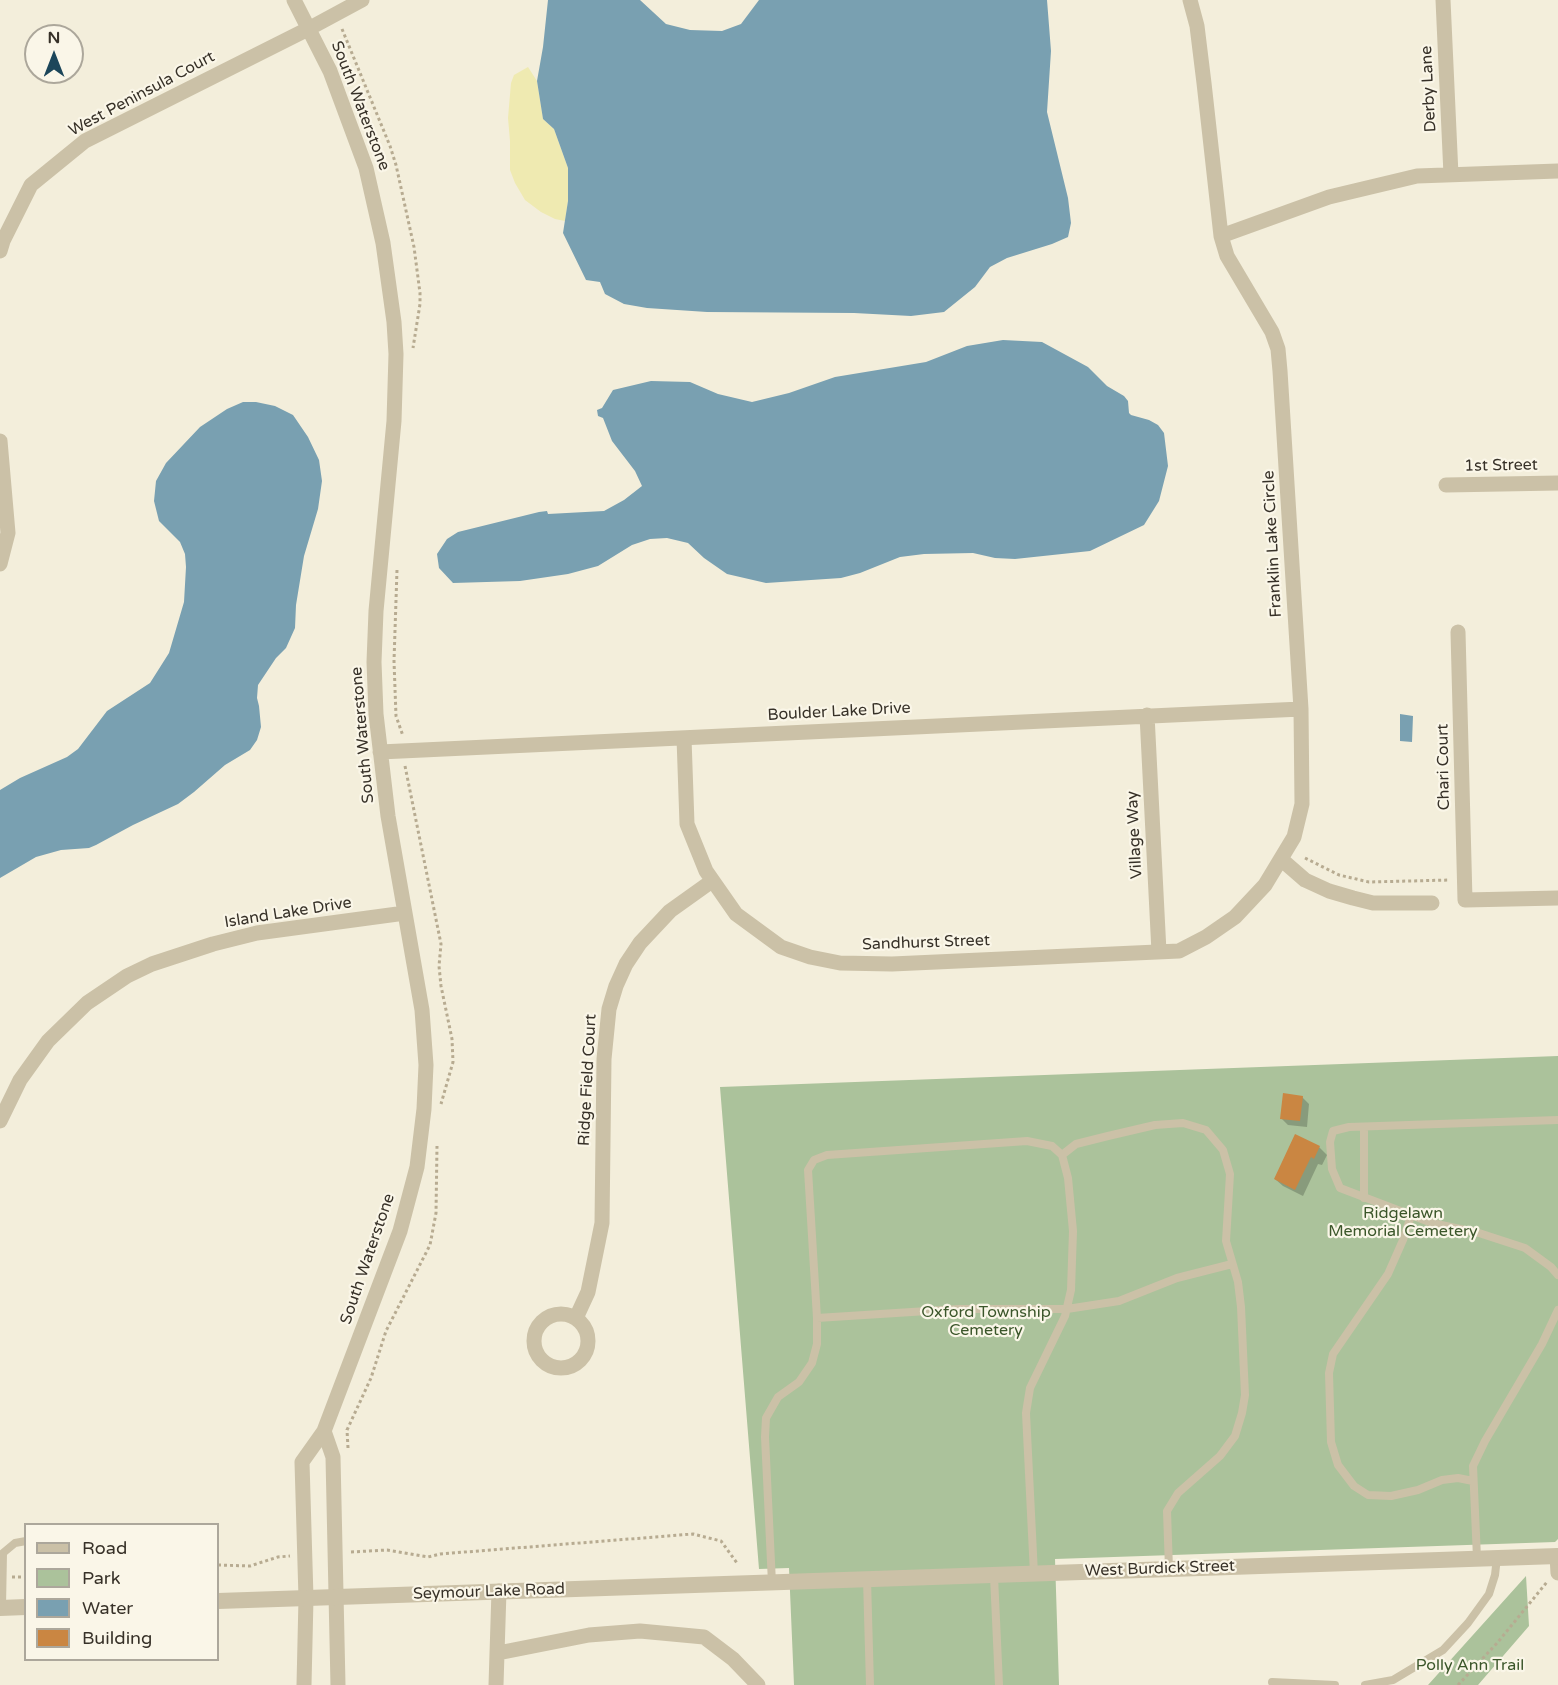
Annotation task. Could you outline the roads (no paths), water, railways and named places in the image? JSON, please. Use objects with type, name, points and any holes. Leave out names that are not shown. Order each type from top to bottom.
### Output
[{"type":"street","name":"South Waterstone","points":[[294,0],[330,71],[366,168],[383,243],[394,322],[396,354],[394,422],[376,611],[374,662],[376,714],[388,816],[422,1010],[426,1065],[424,1109],[417,1167],[400,1231],[324,1431],[302,1462],[306,1598],[304,1685]]},
{"type":"street","name":"West Peninsula Court","points":[[0,251],[30,185],[85,141],[362,0]]},
{"type":"street","name":"Franklin Lake Circle","points":[[1190,0],[1197,26],[1221,236],[1227,256],[1272,332],[1278,349],[1301,709],[1302,804],[1294,837],[1285,854]]},
{"type":"street","name":"Derby Lane","points":[[1443,0],[1450,176]]},
{"type":"street","points":[[1221,236],[1329,197],[1417,176],[1558,171]]},
{"type":"street","points":[[0,441],[8,532],[0,564]]},
{"type":"street","name":"1st Street","points":[[1446,485],[1558,483]]},
{"type":"street","name":"Chari Court","points":[[1458,632],[1465,900],[1558,898]]},
{"type":"street","name":"Boulder Lake Drive","points":[[380,752],[1301,709]]},
{"type":"street","name":"Village Way","points":[[1147,715],[1159,952]]},
{"type":"street","name":"Sandhurst Street","points":[[684,738],[687,824],[712,881],[736,914],[781,946],[810,957],[840,963],[892,964],[1179,951],[1206,937],[1235,916],[1265,885],[1285,854]]},
{"type":"street","points":[[1285,854],[1305,880],[1329,891],[1373,903],[1432,903]]},
{"type":"street","name":"Ridge Field Court","points":[[576,1318],[588,1292],[602,1223],[604,1059],[609,1010],[616,986],[640,943],[670,911],[712,881]]},
{"type":"street","name":"Island Lake Drive","points":[[0,1121],[20,1080],[48,1041],[87,1003],[127,976],[152,964],[213,944],[257,933],[405,913]]},
{"type":"street","points":[[324,1431],[333,1457],[338,1685]]},
{"type":"street","points":[[1558,1556],[1558,1572]]},
{"type":"street","name":"West Burdick Street","points":[[766,1583],[1558,1556]]},
{"type":"street","name":"Seymour Lake Road","points":[[219,1601],[766,1583]]},
{"type":"street","points":[[496,1685],[499,1591]]},
{"type":"street","points":[[1,1607],[24,1607]]},
{"type":"street","points":[[498,1653],[589,1635],[640,1631],[704,1637],[733,1659],[758,1685]]},
{"type":"lane","points":[[1558,1120],[1349,1127],[1333,1131],[1330,1142],[1332,1169],[1340,1188],[1432,1223],[1479,1233],[1525,1248],[1558,1275]]},
{"type":"lane","points":[[1062,1155],[1076,1144],[1155,1125],[1184,1123],[1206,1130],[1223,1150],[1230,1174],[1226,1241],[1238,1282],[1245,1395],[1235,1436],[1220,1455],[1178,1492],[1167,1511],[1169,1569]]},
{"type":"lane","points":[[1364,1127],[1364,1198]]},
{"type":"lane","points":[[766,1583],[766,1418],[778,1397],[799,1382],[812,1363],[817,1344],[808,1170],[814,1160],[828,1155],[1027,1141],[1052,1146],[1062,1155],[1068,1178],[1073,1231],[1071,1290],[1067,1310],[1030,1388],[1026,1413],[1034,1574]]},
{"type":"lane","points":[[1411,1216],[1388,1274],[1333,1354],[1329,1373],[1331,1442],[1338,1465],[1354,1486],[1368,1495],[1391,1496],[1418,1490],[1442,1480],[1458,1478],[1473,1481]]},
{"type":"lane","points":[[817,1317],[959,1309],[1067,1310],[1119,1301],[1177,1278],[1232,1263]]},
{"type":"lane","points":[[1477,1558],[1473,1466],[1485,1441],[1542,1344],[1558,1310]]},
{"type":"lane","points":[[1,1607],[3,1554],[15,1544],[24,1542]]},
{"type":"lane","points":[[1365,1685],[1393,1680],[1443,1650],[1468,1623],[1489,1594],[1495,1575],[1497,1557]]},
{"type":"lane","points":[[994,1575],[999,1685]]},
{"type":"lane","points":[[867,1579],[870,1685]]},
{"type":"lane","points":[[1272,1682],[1335,1685]]},
{"type":"water","points":[[548,0],[640,0],[666,24],[690,30],[722,31],[741,24],[759,0],[1047,0],[1051,51],[1047,112],[1068,198],[1071,223],[1068,237],[1007,258],[990,267],[975,287],[944,312],[911,316],[854,313],[707,312],[624,304],[605,294],[600,282],[586,280],[563,233],[568,201],[568,168],[554,129],[543,119],[537,81]]},
{"type":"water","points":[[1003,340],[1042,342],[1088,367],[1107,386],[1124,396],[1128,401],[1131,415],[1158,425],[1164,433],[1168,466],[1159,501],[1144,525],[1090,551],[1015,559],[995,558],[973,553],[924,554],[900,557],[841,578],[766,583],[727,574],[688,543],[667,538],[650,539],[632,545],[598,566],[568,574],[520,581],[453,583],[439,568],[437,554],[447,539],[458,532],[539,512],[547,511],[548,514],[604,511],[624,500],[642,486],[635,471],[612,441],[603,418],[598,416],[597,410],[602,408],[613,390],[651,381],[690,382],[718,394],[752,402],[789,393],[835,377],[926,362],[967,346]]},
{"type":"water","points":[[243,402],[275,406],[293,415],[308,437],[319,460],[322,481],[318,509],[304,556],[296,605],[295,628],[286,648],[276,658],[258,685],[257,698],[261,727],[257,740],[250,750],[225,765],[178,804],[89,848],[61,850],[36,857],[0,878],[0,790],[20,778],[67,757],[78,749],[107,711],[150,683],[169,653],[184,602],[186,567],[185,554],[180,542],[159,521],[154,501],[156,481],[166,463],[200,427],[227,409]]},
{"type":"water","points":[[1400,714],[1413,716],[1412,742],[1400,741]]},
{"type":"park label","name":"Ridgelawn Memorial Cemetery","points":[[1403,1223]]},
{"type":"park label","name":"Oxford Township Cemetery","points":[[986,1322]]},
{"type":"park label","name":"Polly Ann Trail","points":[[1470,1666]]}]
